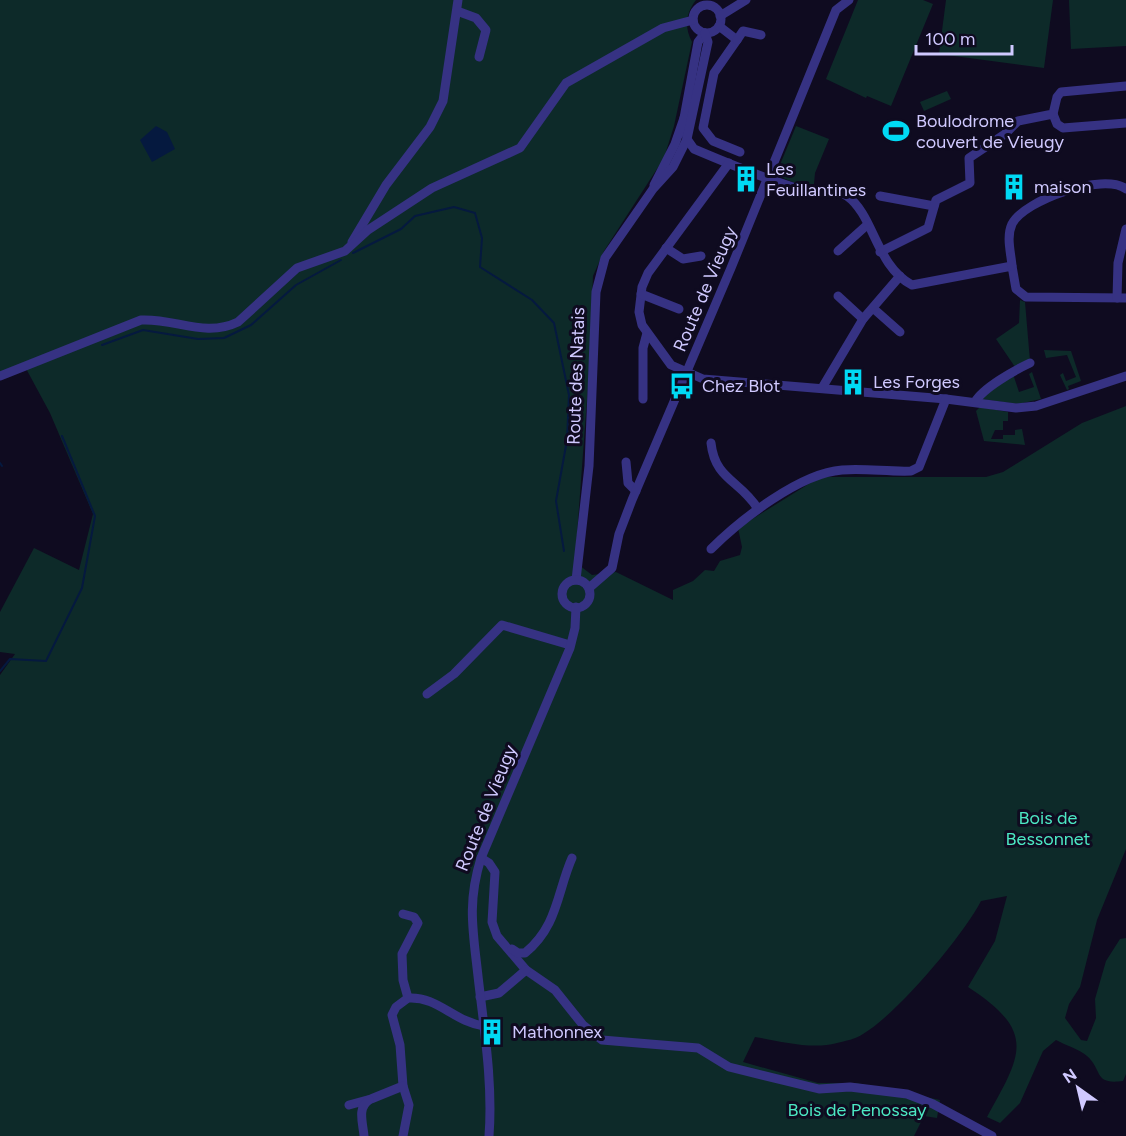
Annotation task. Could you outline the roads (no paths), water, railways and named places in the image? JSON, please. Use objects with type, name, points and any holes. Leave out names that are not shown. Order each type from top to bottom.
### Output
[{"type":"street","points":[[345,251],[386,185],[430,127],[438,111],[447,87],[458,0]]},
{"type":"street","points":[[693,20],[697,29],[711,33],[720,21],[746,0]]},
{"type":"street","name":"Route de Vieugy","points":[[489,1136],[491,1112],[471,897],[481,858],[570,645],[575,628],[576,607],[587,602],[589,588],[612,568],[620,534],[636,491],[688,373],[836,10],[849,0]]},
{"type":"street","points":[[0,376],[141,320],[165,321],[205,330],[228,327],[252,311],[297,268],[345,251],[368,230],[432,188],[520,148],[566,83],[663,28],[693,20],[699,8],[708,3],[716,9],[720,21],[737,40]]},
{"type":"street","points":[[457,11],[476,18],[486,30],[479,57]]},
{"type":"street","points":[[740,152],[713,141],[703,128],[714,74],[743,31],[761,35]]},
{"type":"street","name":"Route des Natais","points":[[653,189],[675,144],[684,117],[698,42],[705,33]]},
{"type":"street","name":"Route des Natais","points":[[576,580],[589,466],[596,292],[599,275],[619,236],[653,189],[673,167],[687,139],[708,42],[705,33]]},
{"type":"street","points":[[1126,86],[1061,92],[1053,114],[1057,124],[1063,128],[1126,123]]},
{"type":"street","points":[[880,252],[924,231],[930,224],[934,206],[939,198],[970,183],[968,163],[972,157],[1005,134],[1018,121],[1053,114]]},
{"type":"street","points":[[684,117],[687,139],[698,150],[803,190],[829,189],[843,194],[854,202],[880,252],[909,283],[919,285],[1012,266]]},
{"type":"street","points":[[673,167],[686,154],[698,150]]},
{"type":"street","points":[[729,163],[644,280],[640,317],[646,333],[668,363],[688,373],[715,381],[946,399],[1016,408],[1036,406],[1126,376]]},
{"type":"street","points":[[1126,189],[1119,184],[1075,187],[1022,212],[1014,220],[1008,236],[1016,289],[1026,297],[1121,298],[1118,263],[1126,229]]},
{"type":"street","points":[[880,196],[934,206]]},
{"type":"street","points":[[838,251],[867,225]]},
{"type":"street","points":[[666,248],[683,259],[701,256]]},
{"type":"street","points":[[822,388],[863,319],[874,309],[900,276]]},
{"type":"street","points":[[641,294],[679,309]]},
{"type":"street","points":[[838,296],[863,319]]},
{"type":"street","points":[[874,309],[900,332]]},
{"type":"street","points":[[643,399],[643,348],[646,333]]},
{"type":"street","points":[[975,402],[980,395],[1014,371],[1030,363]]},
{"type":"street","points":[[711,549],[731,529],[758,509],[820,474],[844,470],[911,471],[919,467],[946,399]]},
{"type":"street","points":[[711,443],[717,468],[747,493],[758,509]]},
{"type":"street","points":[[626,462],[628,483],[636,491]]},
{"type":"street","points":[[576,607],[567,603],[562,594],[566,584],[576,580],[589,588]]},
{"type":"street","points":[[427,694],[454,674],[502,625],[570,645]]},
{"type":"street","points":[[481,858],[494,867],[495,872],[492,922],[494,930],[526,970],[555,990],[583,1025],[602,1040],[698,1048],[729,1067],[819,1089],[850,1087],[907,1094],[921,1098],[992,1136]]},
{"type":"street","points":[[494,930],[518,953],[530,949],[551,920],[561,898],[572,858]]},
{"type":"street","points":[[403,914],[414,917],[418,923],[402,954],[403,980],[408,999]]},
{"type":"street","points":[[480,997],[499,993],[526,970]]},
{"type":"street","points":[[403,1136],[409,1105],[403,1086],[400,1045],[392,1015],[396,1007],[408,999],[421,999],[438,1005],[465,1022],[483,1026]]},
{"type":"street","points":[[349,1105],[403,1086]]},
{"type":"street","points":[[364,1136],[362,1107],[371,1099]]},
{"type":"water","points":[[156,126],[167,132],[175,149],[152,162],[140,140]]},
{"type":"waterway","points":[[353,253],[401,229],[415,216],[454,207],[475,213],[482,238],[480,267],[532,300],[554,323],[569,395],[567,440],[556,501],[564,551]]},
{"type":"waterway","points":[[102,345],[143,330],[198,339],[224,338],[251,325],[296,285],[341,260]]},
{"type":"waterway","points":[[0,671],[10,659],[46,661],[82,588],[95,516],[62,436]]},
{"type":"place","name":"Boulodrome couvert de Vieugy","points":[[896,131]]},
{"type":"place","name":"Les Feuillantines","points":[[746,179]]},
{"type":"place","name":"maison","points":[[1014,187]]},
{"type":"place","name":"Les Forges","points":[[853,382]]},
{"type":"place","name":"Chez Blot","points":[[682,386]]},
{"type":"place","name":"Mathonnex","points":[[492,1032]]},
{"type":"park label","name":"Bois de Bessonnet","points":[[1048,828]]},
{"type":"park label","name":"Bois de Penossay","points":[[857,1110]]}]
